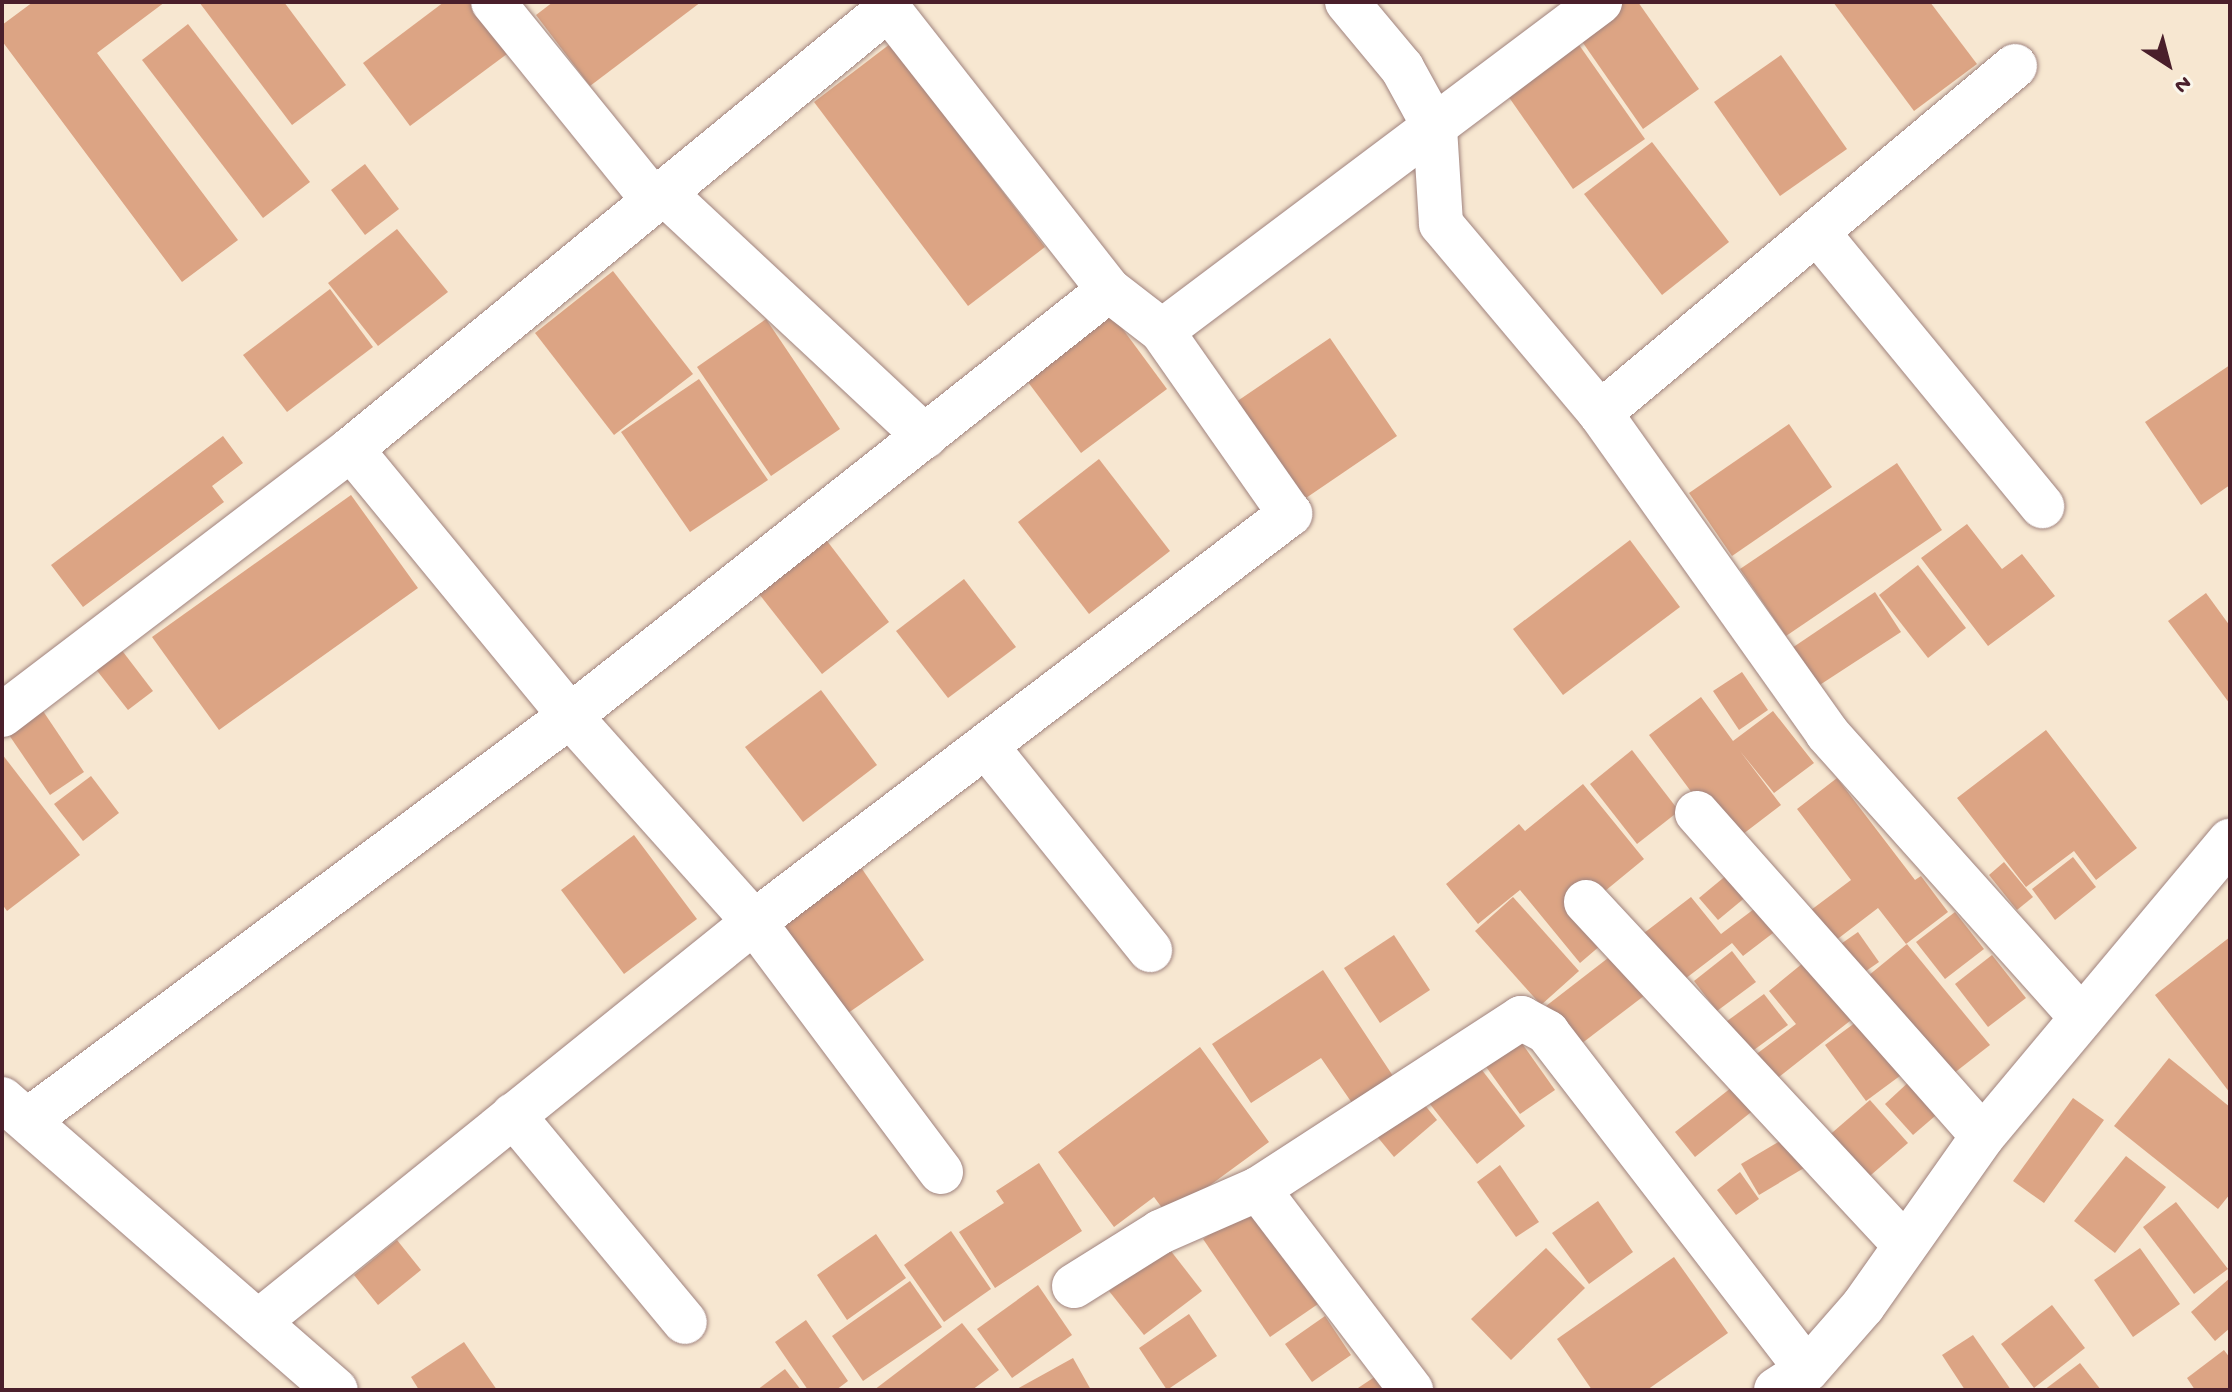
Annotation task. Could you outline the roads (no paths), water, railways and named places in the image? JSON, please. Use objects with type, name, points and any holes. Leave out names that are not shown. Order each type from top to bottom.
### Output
[{"type":"street","points":[[493,2],[659,197],[925,436]]},
{"type":"street","points":[[1347,2],[1402,68],[1435,128],[1441,224],[1600,413],[1827,733],[2082,1018]]},
{"type":"street","points":[[1162,331],[1600,2]]},
{"type":"street","points":[[2,715],[351,449],[659,197],[886,5],[1109,290],[1162,331],[1290,514],[754,922],[258,1322]]},
{"type":"street","points":[[1600,413],[2015,66]]},
{"type":"street","points":[[1817,232],[2042,506]]},
{"type":"street","points":[[336,1390],[15,1110],[570,716],[1109,290]]},
{"type":"street","points":[[351,449],[570,716],[754,922],[941,1172]]},
{"type":"street","points":[[986,746],[1150,950]]},
{"type":"street","points":[[1697,813],[1983,1136]]},
{"type":"street","points":[[1074,1286],[1160,1232],[1258,1189],[1521,1018],[1547,1032],[1792,1380],[1905,1245],[1983,1136],[2230,841]]},
{"type":"street","points":[[1586,902],[1905,1245]]},
{"type":"street","points":[[513,1115],[685,1322]]},
{"type":"street","points":[[1258,1189],[1411,1390]]}]
